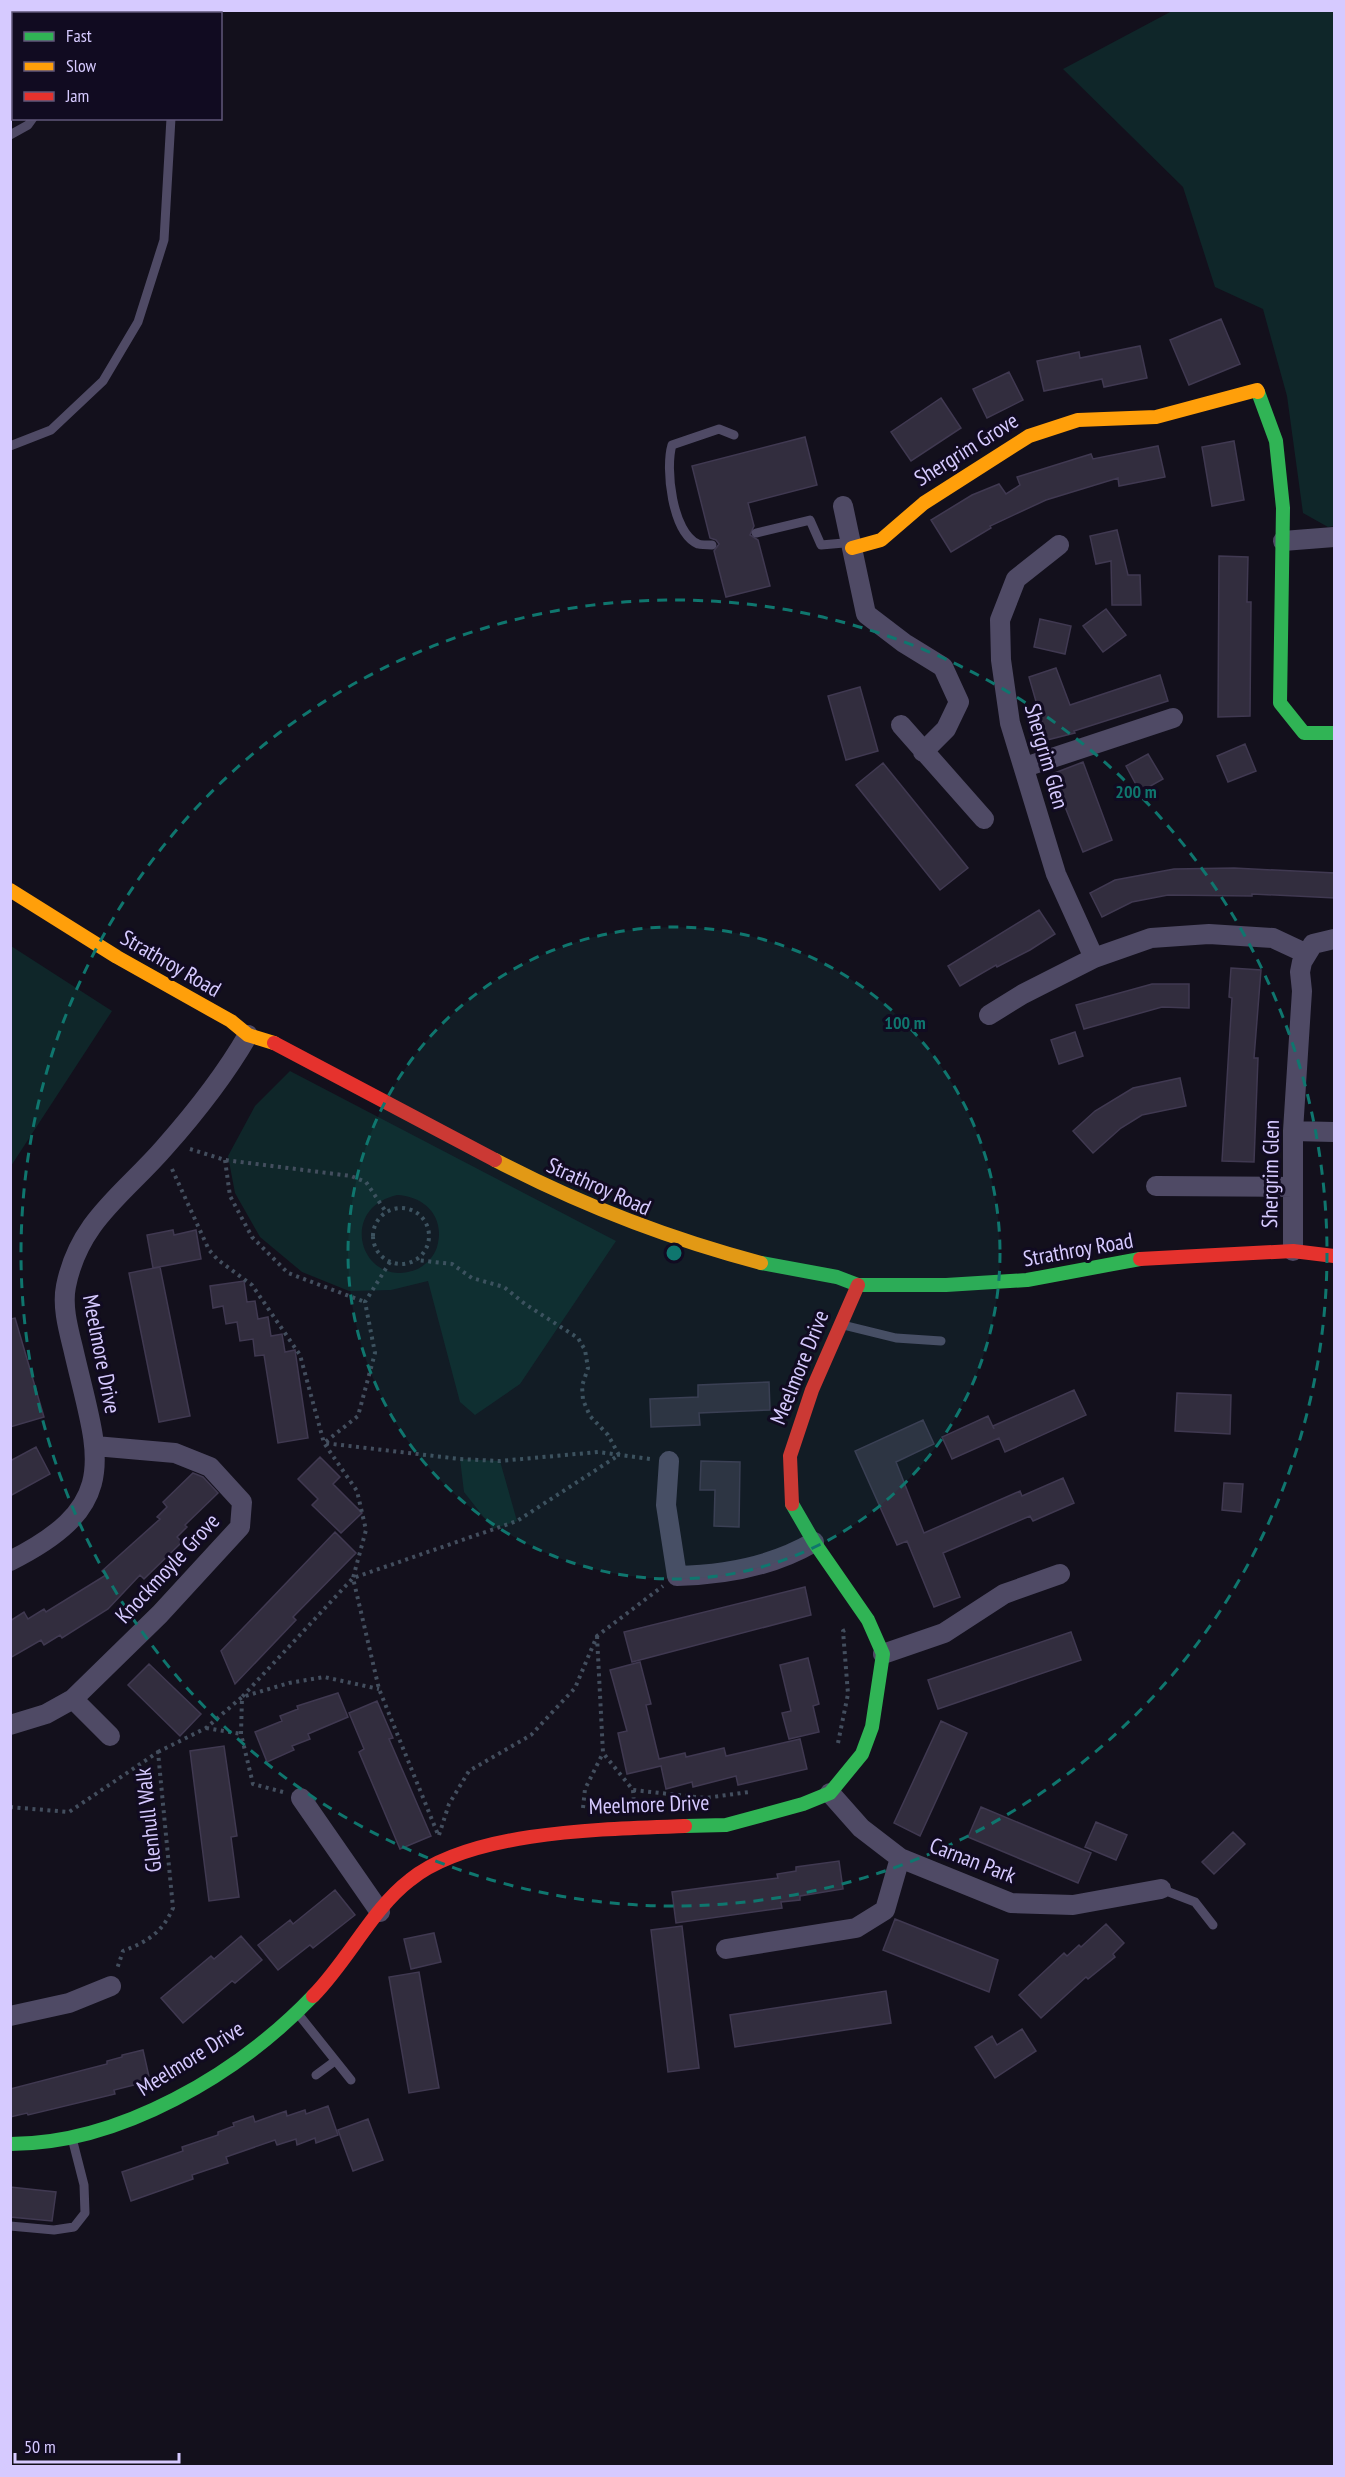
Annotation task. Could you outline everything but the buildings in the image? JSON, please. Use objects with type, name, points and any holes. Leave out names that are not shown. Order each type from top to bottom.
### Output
[{"type":"street","name":"Shergrim Grove","points":[[852,548],[881,540],[924,503],[1029,436],[1078,420],[1156,417],[1257,390],[1276,441],[1283,508],[1282,541]]},
{"type":"street","points":[[843,506],[866,614],[904,643],[943,667],[959,702],[946,729],[923,752]]},
{"type":"street","points":[[1335,537],[1282,541],[1280,703],[1304,733],[1335,733]]},
{"type":"street","name":"Shergrim Glen","points":[[1059,545],[1016,579],[1000,620],[1001,660],[1010,723],[1056,874],[1094,958]]},
{"type":"street","points":[[1025,767],[1173,718]]},
{"type":"street","points":[[901,725],[984,819]]},
{"type":"street","name":"Strathroy Road","points":[[10,890],[117,957],[231,1021],[248,1035],[271,1042],[333,1073],[526,1176],[594,1209],[700,1247],[782,1268],[837,1277],[858,1285],[946,1285],[1027,1280],[1140,1259],[1237,1252],[1293,1251]]},
{"type":"street","points":[[989,1015],[1023,994],[1094,958],[1151,938],[1209,934],[1273,938],[1305,953],[1313,944],[1322,940],[1335,939]]},
{"type":"street","name":"Shergrim Glen","points":[[1293,1251],[1293,1131],[1301,1024],[1300,972],[1305,953]]},
{"type":"street","name":"Meelmore Drive","points":[[10,1561],[32,1550],[68,1524],[85,1502],[95,1475],[95,1446],[66,1316],[65,1290],[76,1250],[91,1226],[132,1178],[166,1145],[236,1056],[248,1035]]},
{"type":"street","points":[[1293,1131],[1335,1132]]},
{"type":"street","points":[[1156,1186],[1293,1187]]},
{"type":"street","points":[[1293,1251],[1335,1256]]},
{"type":"street","name":"Meelmore Drive","points":[[10,2144],[44,2144],[146,2115],[242,2058],[297,2013],[335,1974],[380,1912],[409,1881],[444,1858],[512,1841],[581,1830],[726,1825],[803,1804],[830,1793],[862,1754],[872,1727],[883,1654],[868,1620],[814,1542],[792,1504],[790,1456],[812,1390],[858,1285]]},
{"type":"street","name":"Knockmoyle Grove","points":[[10,1725],[46,1714],[73,1699],[160,1614],[240,1527],[242,1502],[210,1467],[175,1453],[95,1446]]},
{"type":"street","points":[[669,1461],[666,1505],[677,1576],[718,1575],[793,1554],[814,1542]]},
{"type":"street","points":[[883,1654],[944,1633],[1004,1594],[1060,1574]]},
{"type":"street","points":[[73,1699],[110,1736]]},
{"type":"street","name":"Carnan Park","points":[[830,1793],[861,1828],[900,1858],[1011,1903],[1073,1905],[1161,1889]]},
{"type":"street","points":[[301,1798],[380,1912]]},
{"type":"street","points":[[726,1948],[856,1928],[885,1910],[900,1858]]},
{"type":"street","points":[[10,2016],[69,2003],[111,1986]]},
{"type":"lane","points":[[10,135],[28,125],[32,120]]},
{"type":"lane","points":[[10,446],[51,430],[103,381],[138,322],[164,240],[171,120]]},
{"type":"lane","points":[[712,544],[699,544],[689,537],[675,511],[667,459],[672,445],[688,438],[719,429],[734,435]]},
{"type":"lane","points":[[756,533],[810,520],[821,545],[844,543],[852,548]]},
{"type":"lane","points":[[841,1324],[896,1338],[941,1341]]},
{"type":"lane","points":[[1161,1889],[1195,1902],[1213,1925]]},
{"type":"lane","points":[[297,2013],[351,2080]]},
{"type":"lane","points":[[316,2075],[335,2061]]},
{"type":"lane","points":[[10,2226],[54,2230],[74,2227],[85,2213],[84,2185],[72,2136]]},
{"type":"path","points":[[166,1145],[225,1160],[351,1176],[366,1182],[386,1212]]},
{"type":"path","points":[[166,1145],[209,1250],[218,1260],[252,1285],[300,1355],[324,1443],[357,1491],[366,1530],[353,1578],[379,1689],[438,1836],[444,1858]]},
{"type":"path","points":[[225,1160],[230,1196],[252,1237],[288,1273],[365,1302]]},
{"type":"path","points":[[417,1260],[428,1245],[428,1228],[424,1219],[410,1209],[400,1207],[386,1212],[376,1222],[373,1240],[382,1257],[399,1264],[417,1260],[452,1264],[472,1278],[504,1287],[525,1304],[578,1338],[585,1350],[588,1368],[582,1386],[583,1400],[590,1416],[608,1436],[619,1455]]},
{"type":"path","points":[[324,1443],[358,1416],[375,1353],[365,1302],[390,1262]]},
{"type":"path","points":[[324,1443],[470,1460],[500,1461],[598,1452],[669,1461]]},
{"type":"path","points":[[158,1752],[206,1728],[242,1697],[353,1578],[517,1521],[619,1455]]},
{"type":"path","points":[[438,1836],[449,1804],[470,1771],[531,1735],[575,1688],[597,1636],[677,1576]]},
{"type":"path","points":[[837,1750],[849,1694],[843,1631],[868,1620]]},
{"type":"path","points":[[581,1830],[585,1789],[603,1753],[597,1636]]},
{"type":"path","points":[[242,1697],[289,1683],[324,1677],[379,1689]]},
{"type":"path","points":[[242,1697],[241,1734],[253,1784],[301,1798]]},
{"type":"path","points":[[206,1728],[241,1734]]},
{"type":"path","name":"Glenhull Walk","points":[[10,1807],[69,1812],[158,1752],[173,1908],[166,1924],[152,1939],[123,1951],[111,1986]]},
{"type":"path","points":[[603,1753],[633,1790],[705,1798],[759,1791]]},
{"type":"path","points":[[10,1813],[16,1809]]},
{"type":"green space","points":[[1172,11],[1334,11],[1334,526],[1328,527],[1303,513],[1287,396],[1263,309],[1215,287],[1183,187],[1063,69]]},
{"type":"green space","points":[[11,946],[112,1011],[11,1166]]},
{"type":"green space","points":[[290,1071],[616,1241],[520,1384],[475,1415],[460,1402],[428,1281],[391,1290],[349,1291],[302,1272],[260,1237],[235,1193],[228,1156],[255,1106]],"holes":[[[397,1195],[423,1203],[435,1216],[438,1224],[438,1243],[433,1256],[423,1266],[397,1273],[381,1268],[370,1258],[363,1245],[362,1230],[367,1215],[378,1203]]]},
{"type":"green space","points":[[460,1459],[500,1461],[517,1521],[493,1529],[464,1492]]},
{"type":"traffic: fast","points":[[1258,392],[1276,441],[1283,508],[1280,703],[1304,733],[1334,733]]},
{"type":"traffic: fast","points":[[761,1263],[837,1277],[858,1285],[946,1285],[1027,1280],[1140,1259]]},
{"type":"traffic: fast","points":[[685,1826],[726,1825],[803,1804],[830,1793],[862,1754],[872,1727],[883,1654],[868,1620],[814,1542],[792,1504]]},
{"type":"traffic: fast","points":[[10,2144],[52,2141],[93,2132],[134,2118],[175,2099],[213,2077],[249,2052],[283,2025],[313,1996]]},
{"type":"traffic: slow","points":[[852,548],[881,540],[924,503],[1029,436],[1078,420],[1156,417],[1257,390],[1258,392]]},
{"type":"traffic: slow","points":[[10,890],[117,957],[231,1021],[248,1035],[274,1043]]},
{"type":"traffic: slow","points":[[495,1160],[559,1192],[625,1219],[691,1243],[761,1263]]},
{"type":"traffic: jam","points":[[274,1043],[495,1160]]},
{"type":"traffic: jam","points":[[1140,1259],[1293,1251],[1334,1256]]},
{"type":"traffic: jam","points":[[792,1504],[790,1456],[812,1390],[858,1285]]},
{"type":"traffic: jam","points":[[313,1996],[396,1892],[436,1863],[468,1851],[541,1835],[685,1826]]}]
